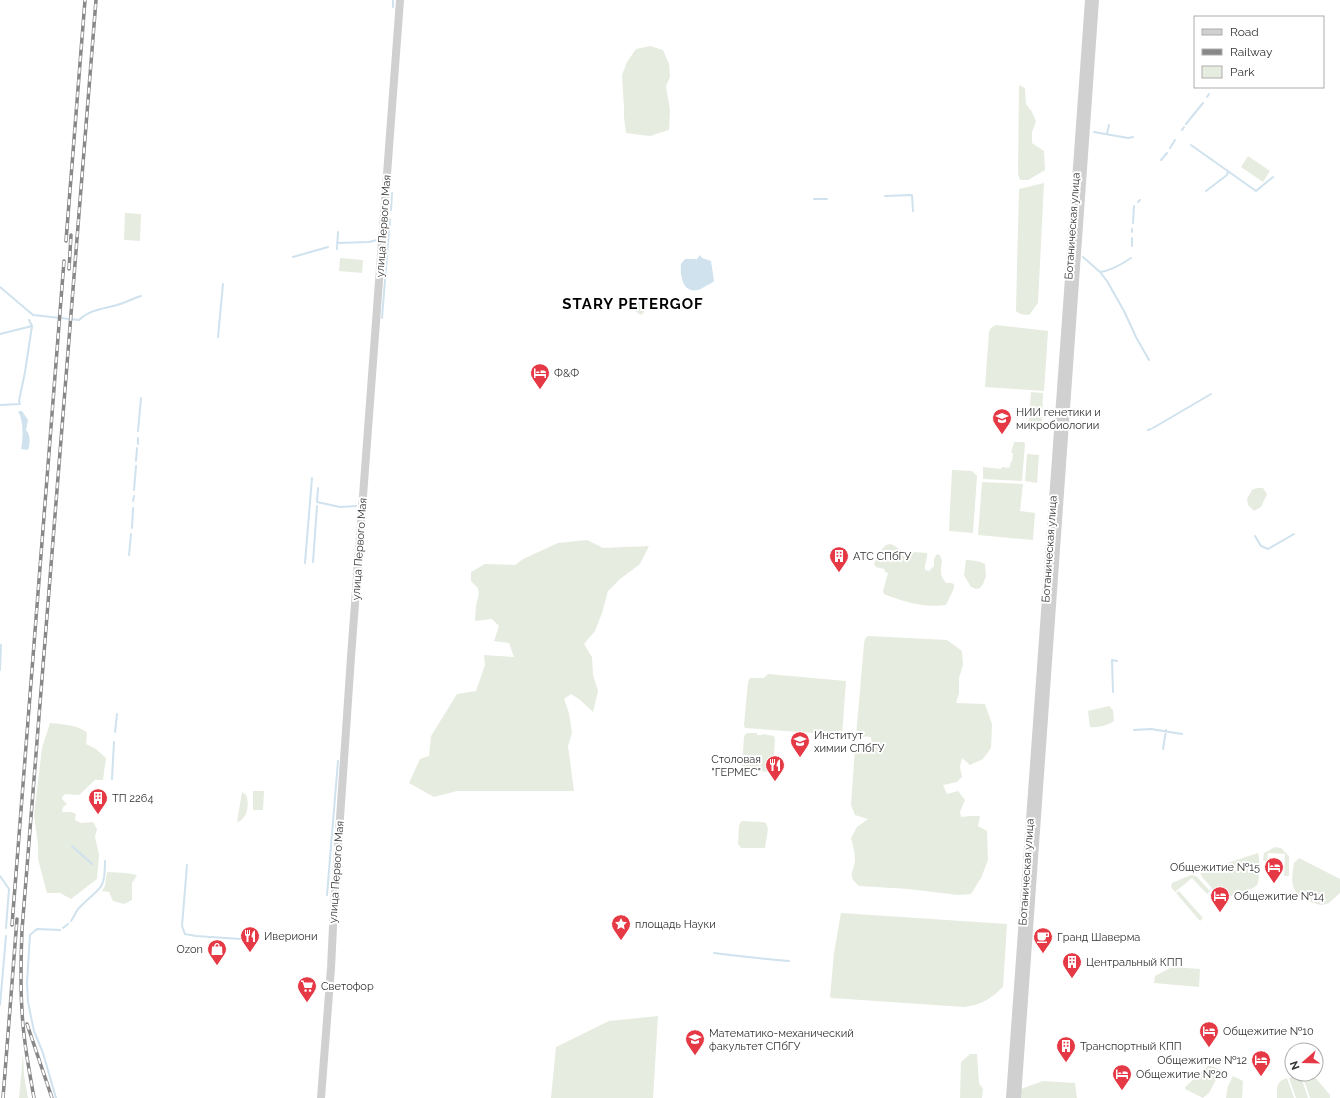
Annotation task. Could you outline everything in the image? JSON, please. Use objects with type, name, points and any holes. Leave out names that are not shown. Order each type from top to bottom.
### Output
[{"type":"street","name":"улица Первого Мая","points":[[321,1098],[351,658],[400,0]]},
{"type":"street","name":"Ботаническая улица","points":[[1010,1098],[1089,0]]},
{"type":"street","name":"Ботаническая улица","points":[[1017,1098],[1095,0]]},
{"type":"green space","points":[[650,46],[663,50],[669,64],[670,77],[666,86],[670,110],[669,130],[650,136],[626,133],[622,75],[627,62],[636,49]]},
{"type":"green space","points":[[1019,85],[1025,88],[1026,104],[1036,121],[1032,132],[1032,143],[1044,151],[1045,170],[1028,180],[1020,180],[1018,174]]},
{"type":"green space","points":[[1248,156],[1270,171],[1263,182],[1241,167]]},
{"type":"green space","points":[[1044,183],[1038,303],[1029,315],[1020,314],[1016,311],[1019,189]]},
{"type":"green space","points":[[125,213],[141,214],[140,241],[124,240]]},
{"type":"green space","points":[[340,258],[363,260],[362,273],[339,271]]},
{"type":"green space","points":[[642,297],[645,299],[647,306],[645,312],[641,315],[635,311],[635,307],[637,301]]},
{"type":"green space","points":[[996,325],[1048,331],[1044,391],[985,387],[989,332],[991,328]]},
{"type":"green space","points":[[1031,392],[1043,393],[1042,422],[1029,421]]},
{"type":"green space","points":[[1014,442],[1024,442],[1025,444],[1022,481],[983,479],[983,467],[1001,469],[1002,467],[1009,468],[1012,461],[1013,453],[1011,453]]},
{"type":"green space","points":[[1027,454],[1039,455],[1037,483],[1025,481]]},
{"type":"green space","points":[[952,470],[972,471],[977,476],[973,533],[949,531]]},
{"type":"green space","points":[[982,482],[1023,484],[1020,511],[1035,513],[1033,540],[978,535]]},
{"type":"green space","points":[[1263,488],[1267,494],[1261,507],[1254,511],[1248,505],[1247,499],[1252,490]]},
{"type":"green space","points":[[587,540],[603,548],[649,546],[640,564],[620,579],[608,591],[595,631],[584,644],[592,657],[593,675],[598,691],[593,712],[571,694],[564,699],[569,713],[572,733],[568,746],[574,791],[457,791],[434,797],[409,783],[420,759],[429,756],[431,736],[457,694],[476,691],[485,665],[484,655],[514,657],[509,643],[494,641],[499,626],[492,619],[475,621],[479,593],[478,588],[471,581],[471,572],[485,564],[515,565],[523,559],[558,543]]},
{"type":"green space","points":[[891,544],[898,548],[907,559],[914,552],[927,553],[925,570],[929,571],[934,566],[935,556],[938,554],[940,556],[942,560],[942,577],[946,583],[954,584],[954,588],[946,605],[930,606],[914,604],[884,594],[883,591],[888,573],[885,572],[884,569],[876,567],[874,564],[880,551],[886,545]]},
{"type":"green space","points":[[966,560],[985,564],[986,576],[980,588],[976,589],[971,587],[964,575]]},
{"type":"green space","points":[[868,636],[947,640],[962,651],[963,665],[959,678],[959,693],[956,703],[985,704],[992,724],[991,748],[983,759],[970,765],[962,758],[960,767],[962,777],[957,782],[943,785],[947,794],[958,791],[965,800],[960,812],[961,817],[980,816],[978,826],[987,831],[988,860],[981,878],[971,894],[958,895],[909,889],[859,886],[853,879],[852,874],[855,857],[851,838],[857,827],[868,819],[855,815],[851,805],[855,748],[872,749],[871,737],[856,736],[864,644],[865,639]]},
{"type":"green space","points":[[768,674],[846,681],[842,735],[745,728],[748,682],[750,678],[764,678]]},
{"type":"green space","points":[[1109,706],[1113,710],[1114,721],[1103,726],[1090,727],[1088,711]]},
{"type":"green space","points":[[50,723],[70,725],[84,730],[87,733],[86,744],[96,749],[106,758],[103,780],[95,780],[79,795],[65,794],[62,797],[67,804],[63,807],[62,812],[71,812],[76,814],[75,820],[81,823],[93,822],[97,829],[95,837],[99,855],[97,879],[71,899],[60,893],[47,893],[38,859],[38,844],[34,815],[42,748]]},
{"type":"green space","points":[[747,733],[774,736],[773,767],[769,772],[742,769],[744,736]]},
{"type":"green space","points":[[253,791],[264,791],[263,810],[253,810]]},
{"type":"green space","points":[[242,792],[246,795],[248,807],[243,818],[237,822]]},
{"type":"green space","points":[[742,821],[766,823],[768,829],[765,848],[741,848],[738,844],[739,825]]},
{"type":"green space","points":[[1275,847],[1281,848],[1289,856],[1289,876],[1284,876],[1285,854],[1268,853],[1267,862],[1263,860],[1264,853]]},
{"type":"green space","points":[[1258,853],[1259,878],[1257,885],[1234,895],[1221,897],[1218,895],[1202,877],[1200,872]]},
{"type":"green space","points":[[1299,858],[1340,879],[1340,893],[1329,903],[1322,905],[1314,903],[1305,899],[1294,890],[1292,877],[1294,863]]},
{"type":"green space","points":[[107,872],[137,875],[132,883],[132,900],[124,904],[113,901],[109,892],[102,891],[105,886]]},
{"type":"green space","points":[[1191,875],[1196,876],[1210,891],[1207,894],[1192,878],[1175,892],[1171,887],[1172,883]]},
{"type":"green space","points":[[1179,891],[1203,918],[1200,921],[1176,893]]},
{"type":"green space","points":[[841,913],[1007,924],[1003,987],[985,1001],[964,1007],[832,998],[830,997],[834,953]]},
{"type":"green space","points":[[1172,967],[1200,969],[1199,987],[1154,983],[1155,976]]},
{"type":"green space","points":[[658,1016],[653,1098],[551,1098],[556,1047],[609,1021]]},
{"type":"green space","points":[[23,1054],[24,1075],[28,1098],[19,1098]]},
{"type":"green space","points":[[970,1054],[977,1054],[979,1083],[983,1089],[982,1098],[960,1098],[961,1062]]},
{"type":"green space","points":[[1209,1065],[1221,1070],[1209,1093],[1203,1098],[1185,1089],[1185,1087]]},
{"type":"green space","points":[[1233,1076],[1243,1081],[1242,1098],[1226,1098],[1228,1086]]},
{"type":"green space","points":[[1284,1080],[1284,1082],[1288,1082],[1294,1098],[1277,1098],[1278,1085]]},
{"type":"green space","points":[[1043,1081],[1075,1083],[1077,1098],[1020,1098],[1021,1089]]},
{"type":"green space","points":[[1290,1082],[1303,1082],[1308,1098],[1296,1098]]},
{"type":"green space","points":[[1305,1082],[1319,1082],[1330,1095],[1330,1098],[1310,1098]]},
{"type":"water","points":[[700,255],[702,258],[711,261],[714,281],[698,290],[688,289],[683,282],[681,264],[685,259],[697,259]]},
{"type":"water","points":[[22,411],[28,420],[26,430],[28,432],[30,442],[28,450],[21,449],[23,435],[21,420],[18,412]]},
{"type":"waterway","points":[[393,0],[393,7]]},
{"type":"waterway","points":[[1186,124],[1203,103]]},
{"type":"waterway","points":[[1107,134],[1109,125]]},
{"type":"waterway","points":[[1094,132],[1128,138],[1133,137]]},
{"type":"waterway","points":[[1170,148],[1175,140]]},
{"type":"waterway","points":[[1191,145],[1256,191],[1273,177]]},
{"type":"waterway","points":[[1161,160],[1167,153]]},
{"type":"waterway","points":[[1206,191],[1227,175],[1228,171]]},
{"type":"waterway","points":[[391,210],[392,193]]},
{"type":"waterway","points":[[885,196],[912,195],[913,211]]},
{"type":"waterway","points":[[814,199],[827,199]]},
{"type":"waterway","points":[[1133,223],[1134,206]]},
{"type":"waterway","points":[[382,318],[390,219]]},
{"type":"waterway","points":[[337,249],[338,232]]},
{"type":"waterway","points":[[1132,238],[1132,246]]},
{"type":"waterway","points":[[337,243],[369,242],[377,240]]},
{"type":"waterway","points":[[293,257],[328,247]]},
{"type":"waterway","points":[[1083,257],[1100,272],[1107,281],[1149,360]]},
{"type":"waterway","points":[[1100,272],[1112,269],[1131,258]]},
{"type":"waterway","points":[[218,337],[223,284]]},
{"type":"waterway","points":[[0,287],[33,315],[79,320],[94,311],[117,305],[141,296]]},
{"type":"waterway","points":[[0,334],[32,326],[29,320]]},
{"type":"waterway","points":[[0,405],[20,404],[19,401],[32,326]]},
{"type":"waterway","points":[[1153,428],[1211,394]]},
{"type":"waterway","points":[[138,431],[141,398]]},
{"type":"waterway","points":[[138,438],[138,444]]},
{"type":"waterway","points":[[136,461],[137,448]]},
{"type":"waterway","points":[[134,490],[136,466]]},
{"type":"waterway","points":[[305,563],[312,478]]},
{"type":"waterway","points":[[318,488],[317,502],[340,507],[356,506]]},
{"type":"waterway","points":[[133,501],[134,496]]},
{"type":"waterway","points":[[313,562],[317,506]]},
{"type":"waterway","points":[[132,528],[133,508]]},
{"type":"waterway","points":[[129,555],[131,534]]},
{"type":"waterway","points":[[1255,536],[1261,546],[1268,549],[1294,534]]},
{"type":"waterway","points":[[0,670],[1,645]]},
{"type":"waterway","points":[[1113,692],[1112,660],[1117,661]]},
{"type":"waterway","points":[[115,732],[117,714]]},
{"type":"waterway","points":[[1134,730],[1151,729],[1182,734]]},
{"type":"waterway","points":[[1163,749],[1166,730]]},
{"type":"waterway","points":[[112,779],[114,742]]},
{"type":"waterway","points":[[327,895],[338,761]]},
{"type":"waterway","points":[[72,846],[92,864]]},
{"type":"waterway","points":[[71,921],[78,909],[100,889],[104,879],[105,861]]},
{"type":"waterway","points":[[187,865],[182,926],[185,934],[241,939]]},
{"type":"waterway","points":[[0,876],[9,889],[6,928]]},
{"type":"waterway","points":[[63,928],[68,924]]},
{"type":"waterway","points":[[56,1098],[43,1053],[34,1031],[28,1002],[27,983],[30,935],[37,929],[60,930]]},
{"type":"waterway","points":[[0,1005],[6,936]]},
{"type":"waterway","points":[[714,953],[789,961]]},
{"type":"railway","points":[[66,241],[85,0]]},
{"type":"railway","points":[[34,1098],[26,1054],[21,1000],[22,930],[96,0]]},
{"type":"railway","points":[[69,269],[71,235]]},
{"type":"railway","points":[[12,925],[64,261]]},
{"type":"railway","points":[[3,1098],[17,919]]},
{"type":"railway","points":[[27,1024],[52,1098]]},
{"type":"place","name":"Ф&Ф","points":[[540,390]]},
{"type":"place","name":"НИИ генетики и микробиологии","points":[[1002,435]]},
{"type":"place","name":"АТС СПбГУ","points":[[839,573]]},
{"type":"place","name":"Институт химии СПбГУ","points":[[800,758]]},
{"type":"place","name":"Столовая \"ГЕРМЕС\"","points":[[775,782]]},
{"type":"place","name":"ТП 2264","points":[[98,815]]},
{"type":"place","name":"Общежитие №15","points":[[1274,884]]},
{"type":"place","name":"Общежитие №14","points":[[1220,913]]},
{"type":"place","name":"площадь Науки","points":[[621,941]]},
{"type":"place","name":"Ивериони","points":[[250,953]]},
{"type":"place","name":"Гранд Шаверма","points":[[1043,954]]},
{"type":"place","name":"Ozon","points":[[217,966]]},
{"type":"place","name":"Центральный КПП","points":[[1072,979]]},
{"type":"place","name":"Светофор","points":[[307,1003]]},
{"type":"place","name":"Общежитие №10","points":[[1209,1048]]},
{"type":"place","name":"Математико-механический факультет СПбГУ","points":[[695,1056]]},
{"type":"place","name":"Транспортный КПП","points":[[1066,1063]]},
{"type":"place","name":"Общежитие №12","points":[[1261,1077]]},
{"type":"place","name":"Общежитие №20","points":[[1122,1091]]},
{"type":"district","name":"STARY PETERGOF","points":[[633,304]]}]
